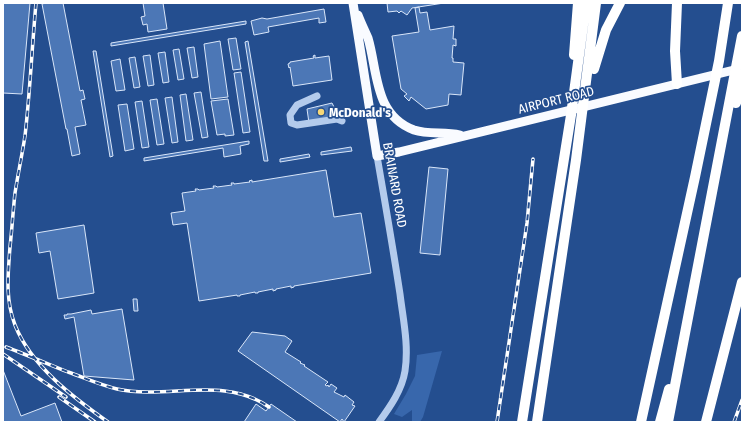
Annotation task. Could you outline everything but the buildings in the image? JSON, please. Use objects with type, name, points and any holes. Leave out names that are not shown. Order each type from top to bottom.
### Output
[{"type":"highway","points":[[575,88],[574,47],[578,3]]},
{"type":"highway","points":[[522,422],[575,88],[586,3]]},
{"type":"highway","points":[[537,422],[572,187],[596,3]]},
{"type":"highway","points":[[572,187],[580,161],[593,71],[606,30],[620,3]]},
{"type":"highway","points":[[677,3],[675,51],[678,84]]},
{"type":"highway","points":[[641,422],[719,61],[728,3]]},
{"type":"highway","points":[[736,88],[738,56],[742,36]]},
{"type":"highway","points":[[668,422],[724,132],[736,88],[742,75]]},
{"type":"highway","points":[[706,422],[742,282]]},
{"type":"highway","points":[[660,422],[664,404],[681,352]]},
{"type":"main road","points":[[353,3],[368,38],[381,95],[392,114],[404,124],[417,130],[464,136]]},
{"type":"main road","name":"BRAINARD ROAD","points":[[353,3],[377,156]]},
{"type":"main road","name":"AIRPORT ROAD","points":[[377,156],[399,152],[742,68]]},
{"type":"street","points":[[317,96],[297,105],[290,115],[291,123],[297,126],[337,119],[342,121]]},
{"type":"street","name":"BRAINARD ROAD","points":[[377,156],[405,329],[406,351],[405,371],[399,390],[379,422]]},
{"type":"shaded area","points":[[442,351],[423,417],[420,422],[412,422],[412,410],[402,417],[394,414],[415,376],[417,355]]},
{"type":"railway","points":[[36,3],[25,136],[15,193],[10,247],[8,296],[15,325],[22,340],[42,367],[68,392],[108,422]]},
{"type":"railway","points":[[497,422],[527,223],[533,159]]},
{"type":"railway","points":[[6,347],[68,372],[117,389],[136,392],[195,390],[233,392],[251,397],[269,407]]},
{"type":"railway","points":[[3,354],[66,397]]},
{"type":"railway","points":[[59,397],[95,422]]},
{"type":"railway","points":[[734,422],[742,400]]},
{"type":"place","name":"McDonald's","points":[[321,112]]}]
